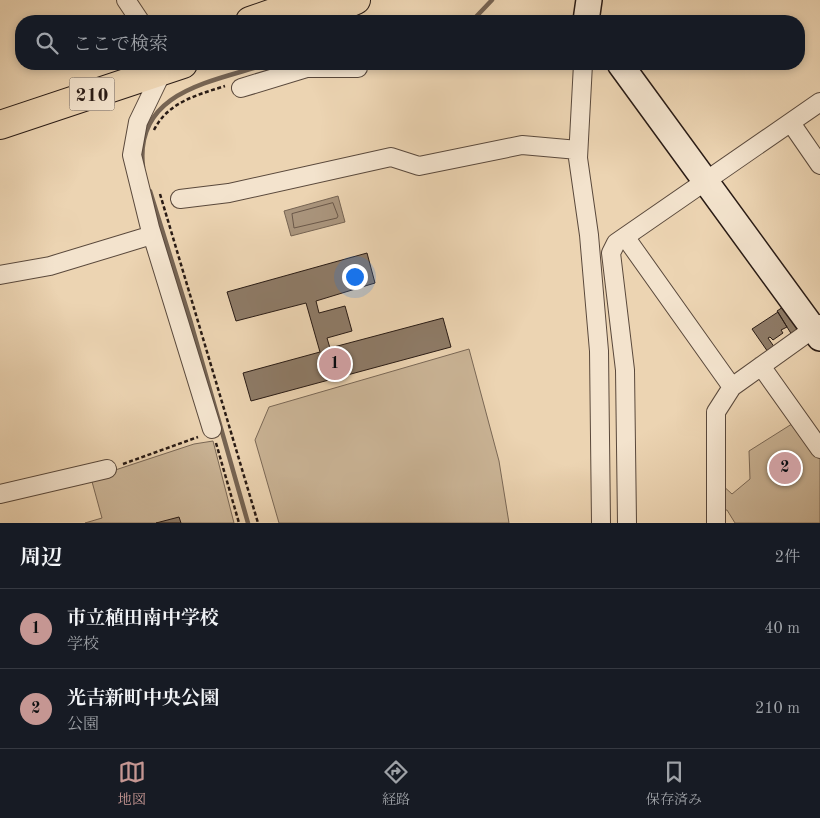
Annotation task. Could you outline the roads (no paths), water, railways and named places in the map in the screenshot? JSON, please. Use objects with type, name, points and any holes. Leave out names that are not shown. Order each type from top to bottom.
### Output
[{"type":"highway","points":[[267,15],[310,0]]},
{"type":"highway","points":[[322,15],[356,0]]},
{"type":"highway","name":"210","points":[[0,105],[104,70]]},
{"type":"highway","name":"210","points":[[0,125],[164,70]]},
{"type":"street","points":[[126,0],[136,15]]},
{"type":"street","points":[[171,70],[140,116],[134,132],[132,149],[134,166],[152,235],[210,433]]},
{"type":"street","points":[[234,87],[273,70]]},
{"type":"street","points":[[583,70],[578,150],[590,244],[599,351],[602,523]]},
{"type":"street","points":[[624,70],[818,330],[761,366],[732,388],[716,412],[716,523]]},
{"type":"street","points":[[627,523],[625,370],[610,263],[611,253],[616,244],[708,182],[820,102]]},
{"type":"street","points":[[791,123],[820,164]]},
{"type":"street","points":[[180,199],[229,193],[390,157],[419,166],[522,145],[578,150]]},
{"type":"street","points":[[0,275],[50,266],[152,235]]},
{"type":"street","points":[[626,238],[732,388]]},
{"type":"street","points":[[761,366],[820,448]]},
{"type":"street","points":[[0,494],[107,469]]},
{"type":"water","points":[[338,196],[345,222],[291,236],[284,211]]},
{"type":"waterway","points":[[478,15],[492,0]]},
{"type":"waterway","points":[[143,167],[143,141],[151,121],[164,106],[181,94],[201,84],[247,70]]},
{"type":"waterway","points":[[150,191],[191,323],[248,523]]},
{"type":"place","name":"市立稙田南中学校","points":[[335,364]]},
{"type":"place","name":"光吉新町中央公園","points":[[785,468]]}]
